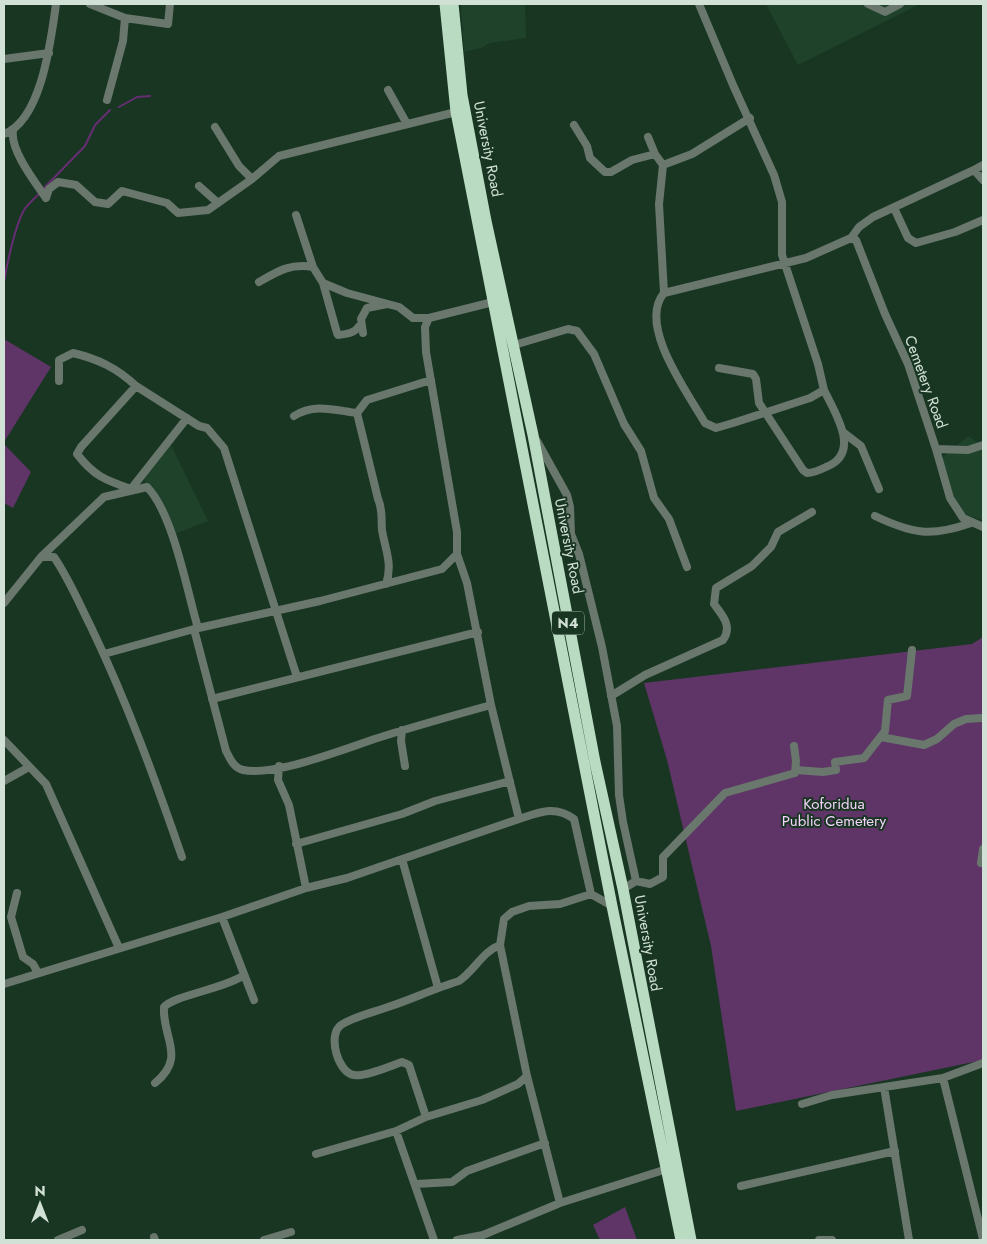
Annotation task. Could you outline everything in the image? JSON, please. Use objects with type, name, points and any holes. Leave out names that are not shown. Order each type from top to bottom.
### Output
[{"type":"highway","name":"University Road","points":[[445,4],[456,112],[612,906],[681,1240]]},
{"type":"highway","name":"University Road","points":[[453,4],[462,95],[486,221],[533,436],[595,762],[623,889],[691,1240]]},
{"type":"street","points":[[4,141],[24,117],[37,93],[49,53],[56,4]]},
{"type":"street","points":[[90,4],[125,18],[168,24],[170,4]]},
{"type":"street","points":[[699,4],[733,85],[750,118],[774,174],[782,202],[781,242],[785,263],[818,364],[824,390],[844,433],[861,446],[879,489]]},
{"type":"street","points":[[868,4],[885,12],[900,4]]},
{"type":"street","points":[[107,100],[122,41],[125,18]]},
{"type":"street","points":[[4,59],[49,53]]},
{"type":"street","points":[[388,90],[407,124]]},
{"type":"street","points":[[13,131],[12,138],[26,168],[46,198],[49,189],[58,182],[76,184],[96,202],[108,204],[122,191],[166,203],[178,213],[201,212],[218,203],[252,179],[279,156],[456,112]]},
{"type":"street","points":[[663,165],[692,154],[750,118]]},
{"type":"street","points":[[574,125],[587,146],[590,158],[605,172],[611,172],[632,160],[655,154]]},
{"type":"street","points":[[215,127],[240,166],[252,179]]},
{"type":"street","points":[[4,134],[13,131]]},
{"type":"street","points":[[648,137],[655,154],[663,165],[659,204],[664,293]]},
{"type":"street","points":[[824,390],[810,398],[716,428],[705,423],[658,334],[657,301],[664,293],[806,258],[850,238],[859,227],[894,208],[983,165]]},
{"type":"street","points":[[974,170],[983,180]]},
{"type":"street","points":[[199,186],[218,203]]},
{"type":"street","points":[[894,208],[908,238],[916,242],[955,232],[983,220]]},
{"type":"street","points":[[296,215],[313,267],[322,283],[338,335],[349,334],[361,329],[363,313],[373,298]]},
{"type":"street","name":"Cemetery Road","points":[[850,238],[856,240],[885,314],[908,364],[950,498],[962,518],[983,527]]},
{"type":"street","points":[[259,282],[286,267],[294,265],[313,267]]},
{"type":"street","points":[[322,283],[347,293],[373,298],[398,307],[413,318],[429,318],[493,302]]},
{"type":"street","points":[[367,308],[389,304]]},
{"type":"street","points":[[429,318],[425,327],[431,380],[457,532],[457,554],[467,583],[491,705],[520,819]]},
{"type":"street","points":[[514,345],[568,329],[576,331],[582,337],[594,354],[624,424],[641,452],[654,498],[669,518],[687,567]]},
{"type":"street","points":[[59,380],[59,360],[73,353],[104,362],[124,375],[136,386],[187,418],[208,428],[226,452],[297,677]]},
{"type":"street","points":[[719,368],[753,374],[756,379],[759,403],[803,470],[807,473],[833,464],[839,459],[844,433]]},
{"type":"street","points":[[356,413],[367,400],[431,380]]},
{"type":"street","points":[[131,489],[90,472],[77,454],[81,447],[136,386]]},
{"type":"street","points":[[294,416],[305,409],[315,407],[356,413]]},
{"type":"street","points":[[356,413],[378,499],[382,507],[382,530],[390,561],[386,584]]},
{"type":"street","points":[[131,489],[187,418]]},
{"type":"street","points":[[533,436],[567,495],[570,507],[572,534],[602,647],[617,726],[623,822],[636,881]]},
{"type":"street","points":[[936,450],[968,450],[983,445]]},
{"type":"street","points":[[4,602],[41,557],[104,497],[147,486],[157,496],[168,522],[226,751],[232,763],[242,770],[279,766],[322,757],[402,730],[491,705]]},
{"type":"street","points":[[610,696],[645,675],[723,640],[726,636],[727,623],[714,604],[713,596],[716,588],[752,566],[771,547],[778,532],[812,512]]},
{"type":"street","points":[[875,516],[917,533],[949,531],[971,523]]},
{"type":"street","points":[[104,654],[196,629],[442,569],[457,554]]},
{"type":"street","points":[[41,557],[54,557],[64,571],[104,654],[153,772],[182,857]]},
{"type":"street","points":[[212,699],[478,632]]},
{"type":"street","points":[[796,770],[824,772],[836,770],[835,762],[864,758],[881,737],[888,717],[888,700],[907,696],[912,650]]},
{"type":"street","points":[[881,737],[924,746],[937,739],[954,724],[966,719],[981,718]]},
{"type":"street","points":[[402,730],[401,741],[406,766]]},
{"type":"street","points":[[4,740],[46,784],[120,948]]},
{"type":"street","points":[[623,889],[636,881],[650,884],[663,877],[663,857],[726,794],[795,773],[794,746]]},
{"type":"street","points":[[4,781],[30,766]]},
{"type":"street","points":[[279,766],[278,780],[290,805],[306,888]]},
{"type":"street","points":[[296,844],[402,814],[435,801],[510,781]]},
{"type":"street","points":[[4,984],[222,917],[306,888],[347,878],[402,858],[554,809],[565,812],[574,819],[591,894],[612,906]]},
{"type":"street","points":[[981,863],[983,849]]},
{"type":"street","points":[[402,858],[438,988]]},
{"type":"street","points":[[17,893],[11,917],[23,957],[38,973]]},
{"type":"street","points":[[560,1203],[546,1143],[527,1076],[500,944],[504,919],[512,912],[530,906],[560,904],[591,894]]},
{"type":"street","points":[[222,917],[254,1000]]},
{"type":"street","points":[[426,1117],[409,1064],[402,1062],[358,1076],[350,1075],[343,1069],[333,1037],[342,1025],[465,977],[489,949],[500,944]]},
{"type":"street","points":[[155,1083],[165,1075],[170,1067],[172,1053],[164,1007],[174,1001],[233,983],[244,975]]},
{"type":"street","points":[[802,1104],[832,1095],[943,1078],[983,1063]]},
{"type":"street","points":[[316,1154],[396,1131],[426,1117],[482,1100],[518,1084],[527,1076]]},
{"type":"street","points":[[943,1078],[983,1239]]},
{"type":"street","points":[[884,1087],[909,1240]]},
{"type":"street","points":[[396,1131],[434,1240]]},
{"type":"street","points":[[416,1184],[452,1182],[467,1171],[546,1143]]},
{"type":"street","points":[[741,1186],[895,1151]]},
{"type":"street","points":[[457,1240],[484,1237],[560,1203],[667,1169]]},
{"type":"street","points":[[58,1240],[82,1230]]},
{"type":"street","points":[[264,1240],[291,1232]]},
{"type":"street","points":[[819,1240],[832,1240]]},
{"type":"shaded area","points":[[461,4],[525,4],[526,38],[490,43],[481,48],[464,52]]},
{"type":"shaded area","points":[[766,4],[920,4],[798,65]]},
{"type":"shaded area","points":[[968,436],[983,446],[983,520],[964,514],[950,490],[941,459]]},
{"type":"shaded area","points":[[171,445],[208,521],[172,535],[163,512],[142,476]]},
{"type":"green space","points":[[4,339],[51,367],[4,442]]},
{"type":"green space","points":[[4,444],[31,472],[13,508],[4,503]]},
{"type":"green space","name":"Koforidua Public Cemetery","points":[[983,637],[983,1060],[736,1111],[711,946],[667,760],[644,683],[972,644]]},
{"type":"green space","points":[[625,1207],[637,1240],[600,1240],[593,1225]]},
{"type":"waterway","points":[[119,107],[137,97],[150,96]]},
{"type":"waterway","points":[[43,189],[85,146],[95,125],[110,110]]},
{"type":"waterway","points":[[4,282],[12,245],[21,217],[26,208],[40,193]]}]
